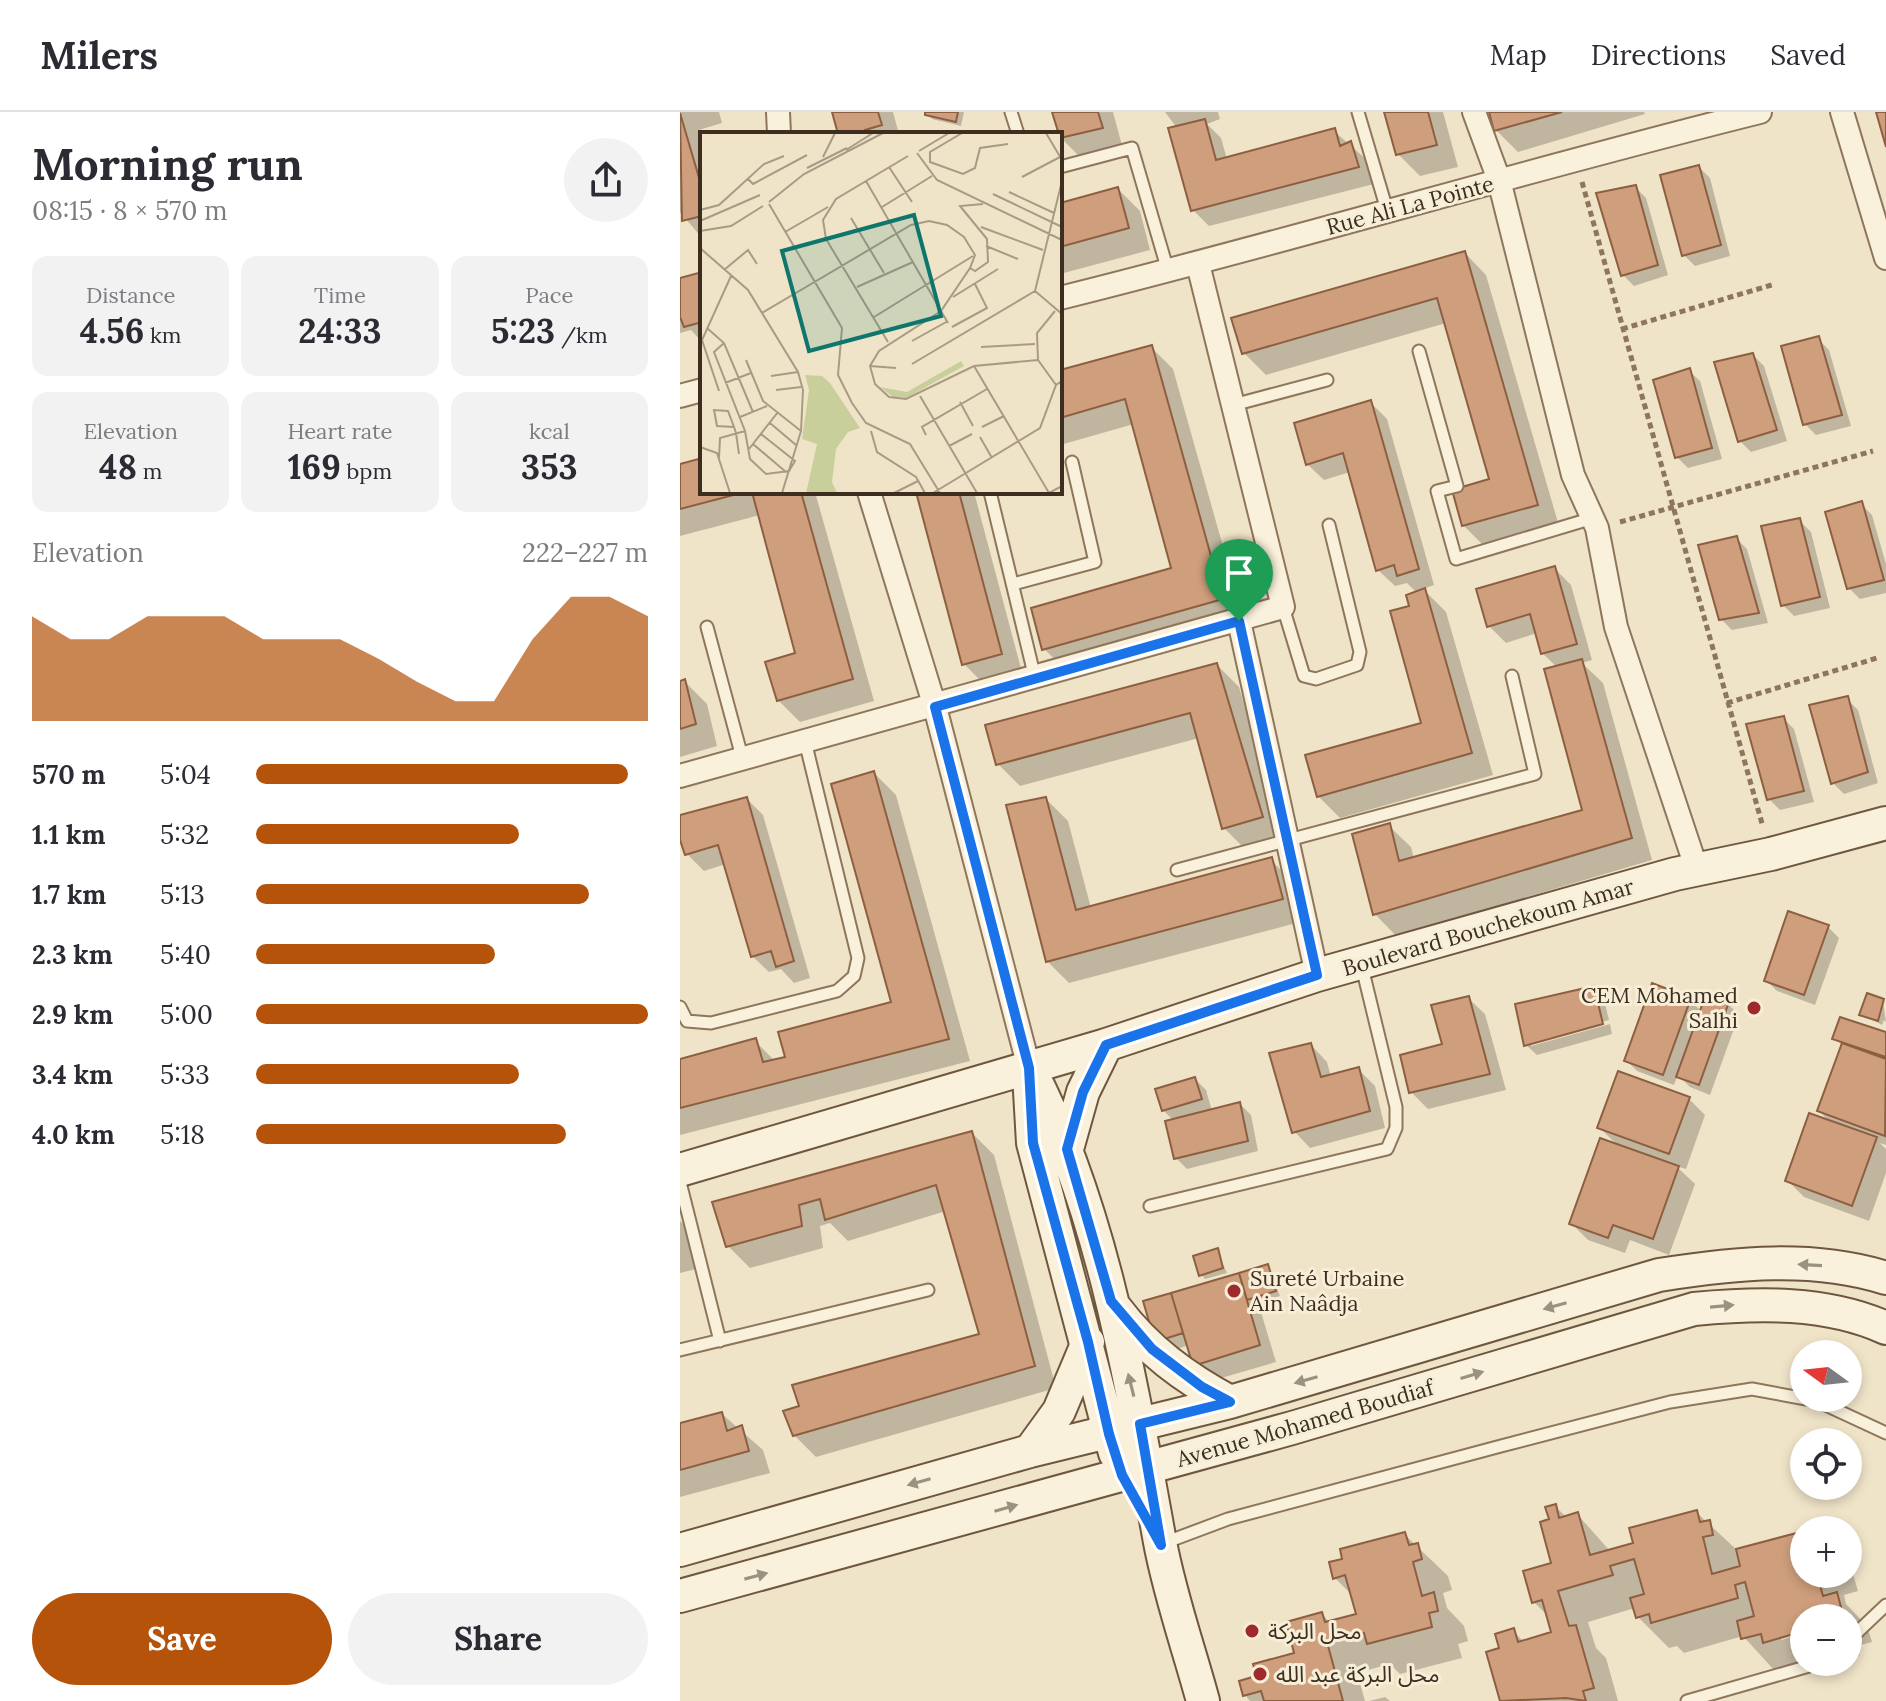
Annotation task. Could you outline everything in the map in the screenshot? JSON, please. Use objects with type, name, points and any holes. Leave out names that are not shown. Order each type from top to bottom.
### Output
[{"type":"main road","name":"Boulevard Bouchekoum Amar","points":[[680,1170],[1106,1045],[1317,975],[1697,870],[1886,823]]},
{"type":"main road","points":[[1067,1149],[1083,1092],[1106,1045]]},
{"type":"main road","points":[[1029,1068],[1067,1149],[1111,1301],[1140,1424],[1136,1471]]},
{"type":"main road","points":[[1029,1068],[1033,1143],[1088,1342],[1109,1434],[1136,1471],[1161,1545],[1203,1701]]},
{"type":"main road","name":"Avenue Mohamed Boudiaf","points":[[680,1550],[1030,1451],[1230,1402],[1659,1275],[1729,1264],[1789,1264],[1851,1267],[1886,1278]]},
{"type":"main road","points":[[1111,1301],[1152,1349],[1189,1379],[1230,1402]]},
{"type":"main road","name":"Avenue Mohamed Boudiaf","points":[[680,1596],[1136,1471],[1694,1309],[1762,1303],[1827,1311],[1886,1328]]},
{"type":"main road","points":[[1030,1451],[1059,1411],[1088,1342]]},
{"type":"street","points":[[778,112],[779,132]]},
{"type":"street","points":[[1474,112],[1499,180],[1573,475],[1596,523],[1616,627],[1697,870]]},
{"type":"street","name":"Rue Ali La Pointe","points":[[1062,298],[1198,264],[1576,158],[1760,112]]},
{"type":"street","points":[[1842,112],[1886,258]]},
{"type":"street","points":[[680,776],[1036,679],[1283,607],[1198,264]]},
{"type":"street","points":[[680,396],[700,391]]},
{"type":"street","points":[[870,494],[935,707],[1029,1068]]},
{"type":"street","points":[[1239,621],[1317,975]]},
{"type":"lane","points":[[1011,112],[1017,132]]},
{"type":"lane","points":[[1358,112],[1387,210]]},
{"type":"lane","points":[[1062,166],[1132,148],[1168,271]]},
{"type":"lane","points":[[1419,351],[1457,486],[1437,491],[1456,559],[1596,523]]},
{"type":"lane","points":[[1233,405],[1327,380]]},
{"type":"lane","points":[[1013,584],[1095,562],[1072,462]]},
{"type":"lane","points":[[990,494],[1036,679]]},
{"type":"lane","points":[[1283,607],[1304,676],[1316,679],[1357,665],[1360,652],[1329,525]]},
{"type":"lane","points":[[707,627],[742,757]]},
{"type":"lane","points":[[1177,870],[1535,774],[1512,676]]},
{"type":"lane","points":[[680,1007],[687,1021],[711,1023],[837,991],[854,976],[858,958],[805,741]]},
{"type":"lane","points":[[1150,1206],[1387,1149],[1396,1128],[1396,1107],[1361,963]]},
{"type":"lane","points":[[680,1182],[720,1341]]},
{"type":"lane","points":[[680,1350],[928,1290]]},
{"type":"lane","points":[[1161,1545],[1228,1519],[1485,1450],[1670,1402],[1752,1389],[1817,1401],[1886,1433]]},
{"type":"lane","points":[[1862,1628],[1886,1605]]},
{"type":"lane","points":[[1687,1701],[1790,1671]]},
{"type":"path","points":[[1576,158],[1671,507],[1771,854]]},
{"type":"path","points":[[1622,329],[1775,284]]},
{"type":"path","points":[[1596,523],[1671,507],[1873,451]]},
{"type":"path","points":[[1727,703],[1877,658]]},
{"type":"building","points":[[832,112],[878,112],[882,125],[866,132],[837,132]]},
{"type":"building","points":[[925,112],[958,112],[956,122],[925,115]]},
{"type":"building","points":[[1052,112],[1098,112],[1103,128],[1062,138],[1062,132],[1058,132]]},
{"type":"building","points":[[1384,112],[1428,112],[1437,145],[1396,155]]},
{"type":"building","points":[[1489,112],[1562,112],[1494,131]]},
{"type":"building","points":[[1876,112],[1886,112],[1886,147]]},
{"type":"building","points":[[680,113],[700,181],[700,216],[682,221]]},
{"type":"building","points":[[1205,119],[1216,160],[1335,128],[1340,146],[1351,141],[1359,167],[1191,211],[1168,128]]},
{"type":"building","points":[[1699,165],[1721,245],[1682,256],[1660,175]]},
{"type":"building","points":[[1636,185],[1658,265],[1621,276],[1596,193]]},
{"type":"building","points":[[1118,187],[1129,228],[1062,246],[1062,202]]},
{"type":"building","points":[[1465,251],[1538,505],[1462,526],[1452,490],[1489,479],[1437,298],[1242,354],[1231,318]]},
{"type":"building","points":[[700,273],[700,323],[684,327],[680,317],[680,278]]},
{"type":"building","points":[[1819,336],[1842,415],[1803,425],[1781,346]]},
{"type":"building","points":[[1152,345],[1223,599],[1042,650],[1031,608],[1171,568],[1125,399],[1062,417],[1062,369]]},
{"type":"building","points":[[1753,353],[1777,430],[1738,442],[1714,362]]},
{"type":"building","points":[[1690,368],[1712,448],[1675,458],[1653,380]]},
{"type":"building","points":[[1371,400],[1419,569],[1397,576],[1394,565],[1376,571],[1343,453],[1306,465],[1294,423]]},
{"type":"building","points":[[700,459],[700,494],[737,494],[680,509],[680,464]]},
{"type":"building","points":[[753,494],[802,494],[853,679],[777,701],[765,662],[795,653]]},
{"type":"building","points":[[917,494],[960,494],[1002,654],[962,665]]},
{"type":"building","points":[[1862,501],[1884,580],[1847,589],[1825,512]]},
{"type":"building","points":[[1800,518],[1820,597],[1781,606],[1761,526]]},
{"type":"building","points":[[1737,536],[1759,613],[1719,620],[1698,545]]},
{"type":"building","points":[[1555,566],[1577,644],[1541,654],[1530,614],[1487,627],[1476,589]]},
{"type":"building","points":[[1425,588],[1472,753],[1317,797],[1305,755],[1421,723],[1390,611],[1409,606],[1406,595]]},
{"type":"building","points":[[1582,659],[1632,838],[1373,915],[1352,834],[1390,823],[1399,861],[1582,810],[1544,669]]},
{"type":"building","points":[[1217,663],[1263,817],[1222,829],[1190,713],[996,765],[985,725]]},
{"type":"building","points":[[685,679],[696,724],[680,729],[680,681]]},
{"type":"building","points":[[1848,696],[1868,772],[1831,784],[1809,705]]},
{"type":"building","points":[[1784,716],[1804,791],[1767,800],[1746,724]]},
{"type":"building","points":[[874,771],[949,1039],[680,1108],[680,1059],[756,1038],[763,1062],[785,1057],[778,1032],[891,1002],[831,784]]},
{"type":"building","points":[[747,797],[794,961],[776,967],[771,951],[751,957],[718,845],[685,855],[680,840],[680,815]]},
{"type":"building","points":[[1046,797],[1076,910],[1272,857],[1283,899],[1046,962],[1006,805]]},
{"type":"building","points":[[1788,911],[1829,925],[1804,995],[1764,981]]},
{"type":"building","points":[[1652,983],[1691,998],[1663,1075],[1624,1061]]},
{"type":"building","points":[[1594,986],[1603,1024],[1524,1046],[1515,1004]]},
{"type":"building","points":[[1867,993],[1884,999],[1878,1021],[1859,1015]]},
{"type":"building","points":[[1706,994],[1729,1002],[1699,1085],[1676,1077]]},
{"type":"building","points":[[1469,996],[1490,1074],[1409,1093],[1400,1055],[1442,1044],[1431,1005]]},
{"type":"building","points":[[1840,1017],[1886,1032],[1886,1057],[1832,1039]]},
{"type":"building","points":[[1311,1043],[1321,1077],[1359,1067],[1370,1111],[1292,1133],[1269,1053]]},
{"type":"building","points":[[1842,1043],[1886,1059],[1885,1136],[1817,1111]]},
{"type":"building","points":[[1618,1071],[1690,1097],[1669,1154],[1597,1128]]},
{"type":"building","points":[[1195,1077],[1202,1099],[1162,1111],[1155,1089]]},
{"type":"building","points":[[1240,1102],[1248,1141],[1174,1159],[1165,1121]]},
{"type":"building","points":[[1809,1113],[1877,1137],[1852,1206],[1785,1181]]},
{"type":"building","points":[[972,1131],[1035,1366],[793,1436],[783,1411],[799,1406],[792,1385],[979,1334],[936,1185],[825,1220],[820,1199],[799,1205],[802,1226],[726,1247],[712,1202]]},
{"type":"building","points":[[1600,1138],[1679,1166],[1653,1239],[1613,1225],[1608,1238],[1569,1224]]},
{"type":"building","points":[[1218,1248],[1223,1268],[1199,1276],[1193,1256]]},
{"type":"building","points":[[1268,1264],[1276,1291],[1247,1300],[1239,1273]]},
{"type":"building","points":[[1239,1273],[1260,1345],[1193,1366],[1171,1293]]},
{"type":"building","points":[[1171,1293],[1183,1333],[1155,1342],[1143,1301]]},
{"type":"building","points":[[722,1412],[727,1431],[742,1425],[749,1451],[680,1470],[680,1423]]},
{"type":"building","points":[[1556,1504],[1559,1518],[1578,1512],[1590,1555],[1633,1543],[1629,1528],[1697,1510],[1700,1522],[1710,1520],[1713,1535],[1703,1537],[1712,1574],[1740,1566],[1736,1549],[1790,1535],[1790,1588],[1821,1588],[1823,1596],[1837,1592],[1840,1604],[1790,1604],[1790,1635],[1763,1643],[1761,1634],[1741,1639],[1737,1621],[1754,1616],[1745,1582],[1735,1585],[1738,1598],[1651,1623],[1649,1614],[1636,1618],[1630,1598],[1644,1594],[1634,1559],[1610,1566],[1613,1575],[1558,1591],[1569,1626],[1576,1625],[1594,1688],[1583,1691],[1586,1701],[1566,1698],[1500,1701],[1486,1652],[1499,1648],[1495,1634],[1514,1628],[1518,1642],[1551,1632],[1542,1600],[1532,1603],[1523,1571],[1551,1563],[1540,1522],[1549,1519],[1545,1507]]},
{"type":"building","points":[[1405,1532],[1409,1545],[1418,1543],[1422,1559],[1413,1562],[1422,1596],[1434,1592],[1438,1611],[1429,1613],[1432,1627],[1367,1644],[1364,1633],[1327,1642],[1343,1701],[1264,1701],[1261,1691],[1243,1696],[1239,1681],[1256,1676],[1253,1664],[1294,1653],[1286,1622],[1322,1612],[1325,1622],[1356,1614],[1345,1575],[1333,1579],[1329,1562],[1342,1559],[1340,1549]]},
{"type":"place","name":"CEM Mohamed Salhi","points":[[1754,1008]]},
{"type":"place","name":"Sureté Urbaine Ain Naâdja","points":[[1234,1291]]},
{"type":"place","name":"محل البركة","points":[[1252,1631]]},
{"type":"place","name":"محل البركة عبد الله","points":[[1260,1674]]},
{"type":"route","points":[[1239,621],[1317,975],[1106,1045],[1083,1092],[1067,1149],[1111,1301],[1130,1326],[1176,1370],[1230,1402],[1140,1424],[1161,1545],[1122,1475],[1109,1434],[1088,1342],[1033,1143],[1029,1068],[935,707],[1239,621]]}]
